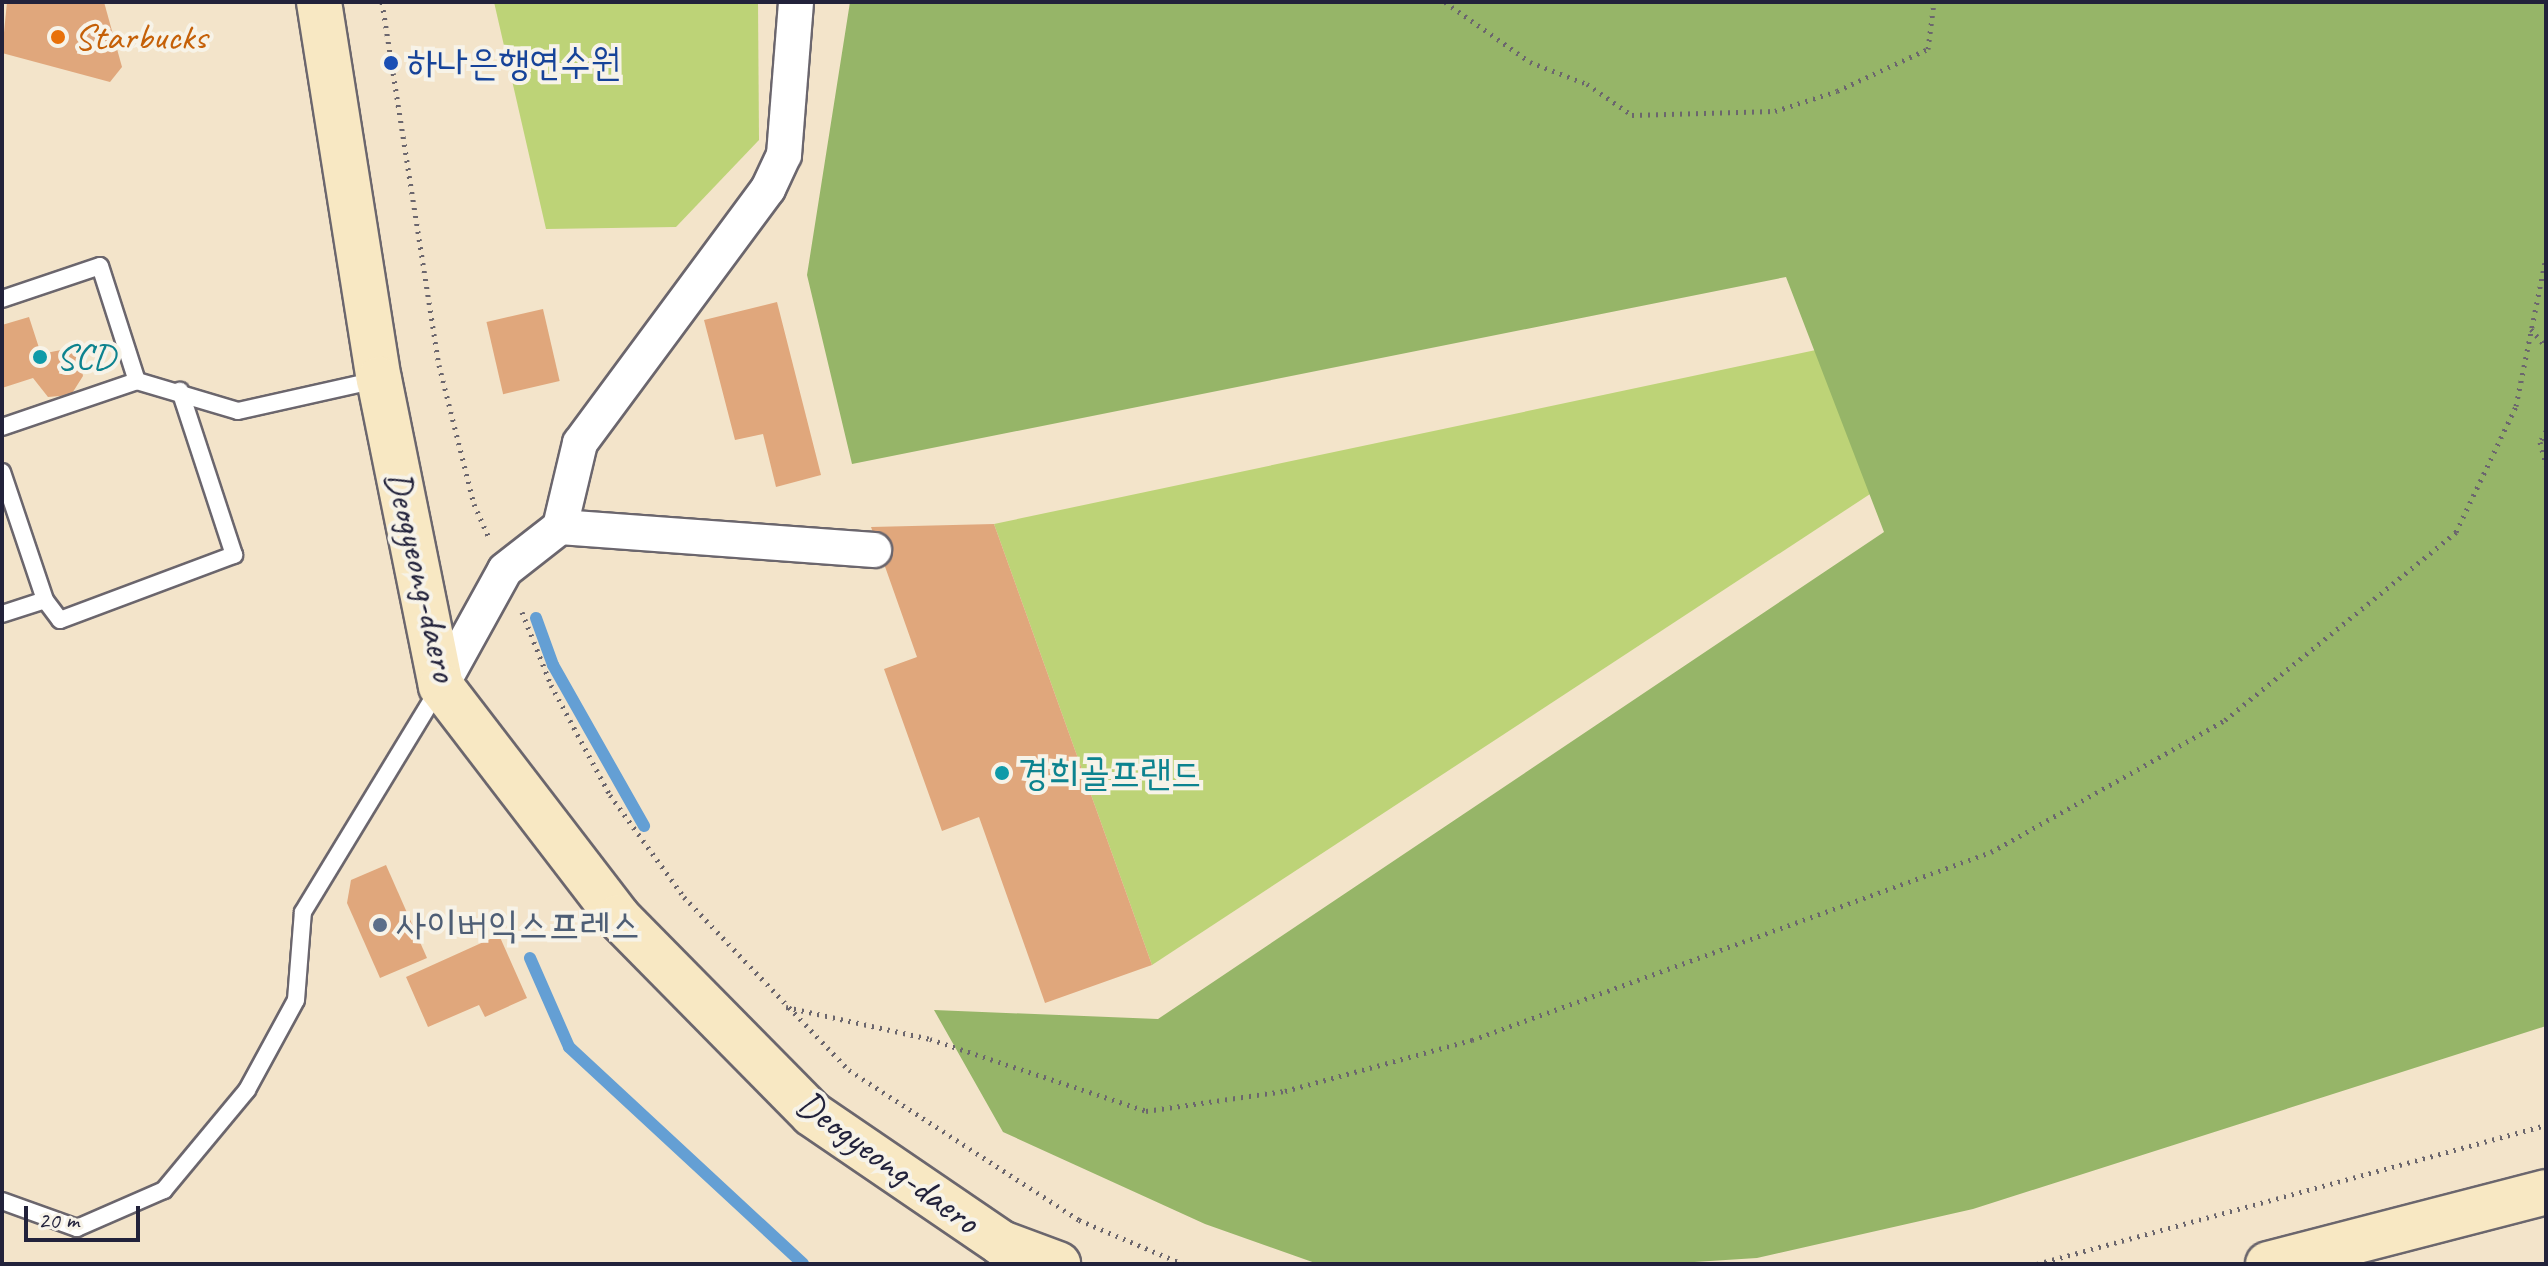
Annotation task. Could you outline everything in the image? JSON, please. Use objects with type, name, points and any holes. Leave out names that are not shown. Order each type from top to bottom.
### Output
[{"type":"main road","name":"Deogyeong-daero","points":[[319,2],[379,379],[441,686],[618,917],[812,1114],[1001,1243],[1058,1264]]},
{"type":"main road","points":[[2268,1264],[2546,1192]]},
{"type":"street","points":[[441,686],[505,570],[560,527],[580,443],[768,189],[784,155],[796,2]]},
{"type":"street","points":[[560,527],[874,550]]},
{"type":"lane","points":[[2,299],[100,266],[137,381]]},
{"type":"lane","points":[[2,427],[137,381],[180,391],[238,411],[379,379]]},
{"type":"lane","points":[[2,472],[45,600],[60,620],[234,555],[180,391]]},
{"type":"lane","points":[[2,614],[45,600]]},
{"type":"lane","points":[[2,1201],[77,1228],[164,1190],[247,1090],[296,1000],[303,912],[441,686]]},
{"type":"path","points":[[382,2],[439,365],[474,504],[505,570],[551,685],[610,795],[684,897],[849,1070],[974,1155],[1079,1220],[1183,1264]]},
{"type":"path","points":[[1445,2],[1530,62],[1587,84],[1632,115],[1775,111],[1837,91],[1928,49],[1934,2]]},
{"type":"path","points":[[786,1007],[930,1039],[1146,1111],[1285,1091],[1472,1040],[1991,852],[2225,720],[2456,532],[2516,406],[2546,257]]},
{"type":"path","points":[[2531,329],[2546,347]]},
{"type":"path","points":[[2546,431],[2540,442],[2546,465]]},
{"type":"path","points":[[2037,1264],[2546,1125]]},
{"type":"green space","points":[[494,2],[758,2],[759,140],[676,227],[546,229]]},
{"type":"green space","points":[[850,2],[2546,2],[2546,1026],[1973,1209],[1757,1258],[1663,1264],[1318,1264],[1205,1224],[1003,1132],[934,1010],[1158,1019],[1884,532],[1786,277],[852,464],[807,275]]},
{"type":"green space","points":[[1849,343],[1893,479],[1152,965],[994,524]]},
{"type":"building","name":"Starbucks","points":[[7,2],[104,2],[122,67],[110,82],[2,53]]},
{"type":"building","points":[[777,302],[821,475],[776,487],[763,434],[735,440],[704,320]]},
{"type":"building","points":[[543,309],[560,381],[503,394],[486,322]]},
{"type":"building","name":"SCD","points":[[29,317],[41,354],[66,349],[80,360],[83,376],[71,395],[48,397],[33,378],[2,388],[2,325]]},
{"type":"building","name":"경희골프랜드","points":[[994,524],[1152,965],[1045,1003],[979,817],[942,831],[884,669],[917,657],[871,527]]},
{"type":"building","points":[[386,865],[427,958],[380,978],[347,903],[351,880]]},
{"type":"building","points":[[499,935],[527,998],[485,1017],[479,1005],[428,1027],[406,977]]},
{"type":"waterway","points":[[536,618],[553,665],[644,826]]},
{"type":"waterway","points":[[530,958],[569,1047],[803,1264]]},
{"type":"place","name":"Starbucks","points":[[58,37]]},
{"type":"place","name":"하나은행연수원","points":[[391,63]]},
{"type":"place","name":"SCD","points":[[40,357]]},
{"type":"place","name":"경희골프랜드","points":[[1002,773]]},
{"type":"place","name":"사이버익스프레스","points":[[380,925]]}]
